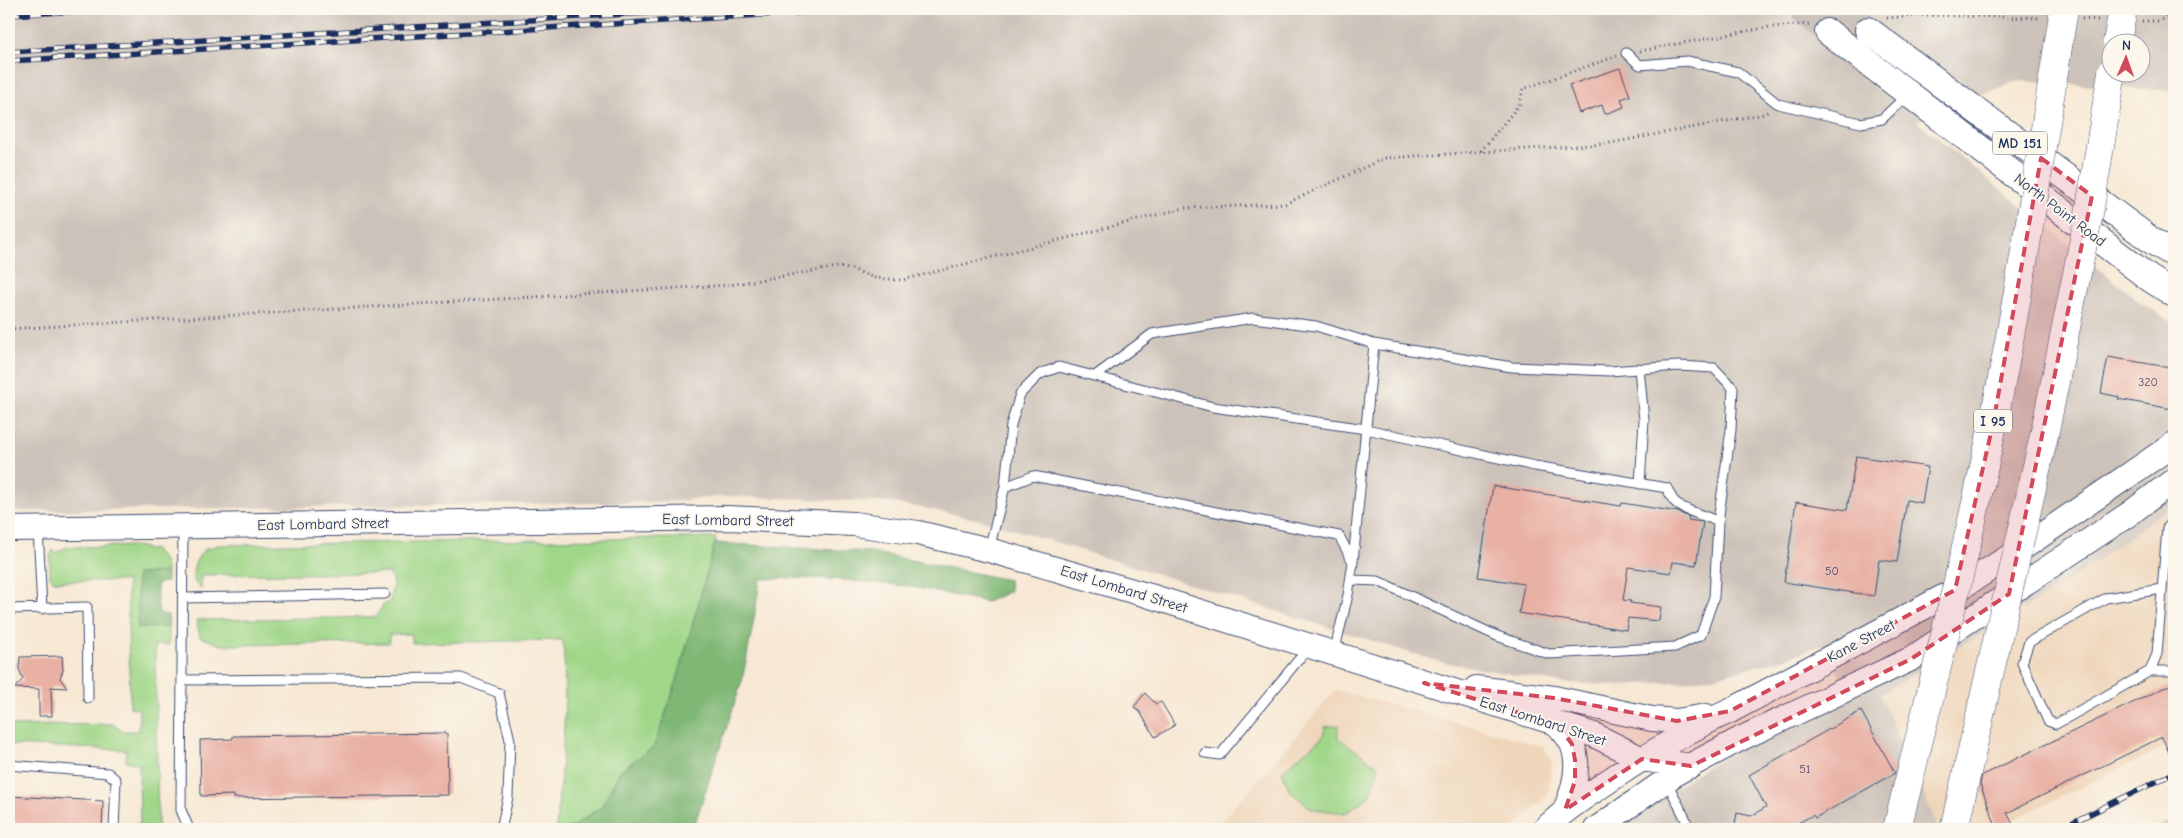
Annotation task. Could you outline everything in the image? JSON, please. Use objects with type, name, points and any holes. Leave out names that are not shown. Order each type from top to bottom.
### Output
[{"type":"highway","name":"I 95","points":[[1897,829],[1959,572],[1992,424],[2034,197],[2064,9]]},
{"type":"highway","points":[[2118,32],[2121,9]]},
{"type":"highway","points":[[1954,829],[2045,431],[2089,214],[2110,82]]},
{"type":"main road","name":"North Point Road","points":[[1868,30],[2110,210],[2174,254]]},
{"type":"main road","name":"North Point Road","points":[[1828,32],[2149,278],[2174,294]]},
{"type":"main road","points":[[2092,234],[2110,210]]},
{"type":"main road","name":"Kane Street","points":[[1545,829],[1565,810],[1642,758],[1698,726],[1730,711],[1958,589],[2017,552],[2174,444]]},
{"type":"main road","points":[[1596,829],[1666,780],[1742,738],[1911,659],[2129,514],[2174,480]]},
{"type":"main road","name":"East Lombard Street","points":[[9,529],[727,518],[854,524],[918,533],[989,550],[1150,596],[1594,735],[1642,758],[1691,766]]},
{"type":"main road","name":"East Lombard Street","points":[[1424,683],[1499,690],[1554,698],[1598,709]]},
{"type":"main road","points":[[1598,709],[1652,719],[1677,721],[1730,711]]},
{"type":"main road","points":[[1598,709],[1632,725],[1639,738],[1642,758],[1642,796]]},
{"type":"main road","points":[[1558,725],[1572,744],[1575,760],[1575,781],[1565,810]]},
{"type":"lane","points":[[1626,53],[1640,65],[1687,61],[1738,72],[1778,104],[1860,123],[1882,119],[1908,94]]},
{"type":"lane","points":[[1095,376],[1152,334],[1253,318],[1316,326],[1374,344],[1512,367],[1610,371],[1679,366],[1714,368],[1733,388],[1731,430],[1718,522],[1714,597],[1701,635],[1675,647],[1549,654],[1497,636],[1378,581],[1351,580]]},
{"type":"lane","points":[[1333,654],[1351,580],[1374,344]]},
{"type":"lane","points":[[989,550],[1005,487],[1011,425],[1020,394],[1040,374],[1060,367],[1212,407],[1366,429],[1536,466],[1666,488],[1675,502],[1718,522]]},
{"type":"lane","points":[[1639,368],[1644,420],[1640,484]]},
{"type":"lane","points":[[1005,487],[1033,476],[1340,536],[1353,562]]},
{"type":"lane","points":[[2150,671],[2158,654],[2167,528],[2174,522]]},
{"type":"lane","points":[[183,526],[182,810],[189,829]]},
{"type":"lane","points":[[38,528],[42,608]]},
{"type":"lane","points":[[2162,589],[2106,598],[2029,642],[2022,663],[2048,721],[2056,724],[2150,671],[2174,671]]},
{"type":"lane","points":[[183,598],[385,594]]},
{"type":"lane","points":[[9,609],[87,608],[88,698]]},
{"type":"lane","points":[[1205,753],[1220,755],[1309,646]]},
{"type":"lane","points":[[182,680],[461,678],[499,693],[510,740],[508,797],[502,825],[496,829]]},
{"type":"lane","points":[[9,765],[108,772],[116,780],[114,829]]},
{"type":"lane","points":[[1666,780],[1686,820],[1687,829]]},
{"type":"path","points":[[9,329],[729,284],[838,267],[852,269],[874,278],[903,280],[1184,208],[1285,204],[1385,158],[1605,144],[1764,114],[1778,104]]},
{"type":"highlighted area","points":[[2041,158],[2092,196],[2009,594],[1911,659],[1691,766],[1642,759],[1565,810],[1575,781],[1575,760],[1572,744],[1558,725],[1424,683],[1554,698],[1677,721],[1730,711],[1955,590],[1993,424]]},
{"type":"shaded area","points":[[9,9],[2174,9],[2174,91],[2017,81],[1916,121],[2141,303],[2174,323],[2174,504],[2068,582],[1880,695],[1939,829],[1611,829],[1716,761],[1850,698],[1824,644],[1784,659],[1718,676],[1680,682],[1614,685],[1562,683],[1437,661],[990,522],[924,508],[882,502],[729,496],[661,502],[9,511]]},
{"type":"shaded area","points":[[2174,504],[2174,743],[1993,829],[1939,829],[1880,696],[2067,582]]},
{"type":"shaded area","points":[[1336,690],[1543,746],[1552,763],[1548,794],[1513,829],[1215,829]]},
{"type":"shaded area","points":[[2174,818],[2174,829],[2153,829]]},
{"type":"green space","points":[[716,538],[677,681],[654,747],[620,771],[602,806],[569,829],[556,829],[565,712],[563,640],[412,643],[412,634],[389,635],[389,643],[221,645],[200,637],[196,620],[376,617],[383,605],[390,601],[393,584],[390,573],[201,575],[201,589],[196,584],[193,574],[196,562],[206,548],[217,545]]},
{"type":"green space","points":[[715,543],[871,552],[1009,580],[1010,591],[987,602],[907,586],[821,578],[760,579],[742,681],[693,829],[569,829],[602,807],[620,771],[654,747],[677,681]]},
{"type":"green space","points":[[132,546],[149,550],[154,549],[163,559],[167,572],[137,575],[138,628],[169,627],[169,645],[155,645],[158,829],[135,829],[135,824],[140,823],[139,764],[126,761],[126,750],[9,745],[9,726],[113,724],[122,731],[139,731],[139,709],[130,707],[127,581],[54,581],[50,577],[50,557],[53,550],[56,553],[67,547]]},
{"type":"green space","points":[[167,572],[167,582],[158,583],[157,598],[160,614],[168,615],[169,627],[138,628],[137,574]]},
{"type":"green space","points":[[1339,725],[1337,737],[1379,767],[1369,796],[1346,813],[1312,809],[1289,790],[1282,771],[1323,737],[1325,727]]},
{"type":"building","points":[[1620,68],[1630,96],[1621,99],[1624,107],[1605,114],[1602,105],[1579,113],[1569,85]]},
{"type":"building","points":[[2108,357],[2174,368],[2174,399],[2172,409],[2118,399],[2119,397],[2101,393]]},
{"type":"building","points":[[1856,456],[1928,467],[1922,503],[1907,500],[1897,562],[1879,560],[1874,596],[1784,582],[1796,502],[1847,510]]},
{"type":"building","points":[[1493,486],[1621,506],[1622,503],[1678,512],[1689,517],[1688,520],[1703,522],[1696,565],[1673,562],[1671,573],[1628,567],[1623,600],[1631,601],[1630,603],[1661,607],[1659,621],[1628,618],[1626,630],[1519,613],[1524,584],[1478,577]]},
{"type":"building","points":[[62,656],[63,670],[60,678],[67,688],[51,687],[52,716],[39,716],[39,689],[15,688],[23,679],[19,669],[20,657]]},
{"type":"building","points":[[2174,683],[2174,764],[2162,737],[2007,813],[2014,826],[2007,829],[1997,829],[1980,784],[1982,775]]},
{"type":"building","points":[[1145,693],[1156,704],[1161,702],[1175,725],[1155,737],[1140,712],[1134,707]]},
{"type":"building","points":[[1861,711],[1895,773],[1815,818],[1813,815],[1787,829],[1734,829],[1737,813],[1751,816],[1766,807],[1749,775]]},
{"type":"building","points":[[447,733],[448,795],[234,798],[234,795],[201,796],[200,740],[233,739],[233,736]]},
{"type":"building","points":[[9,796],[103,801],[102,829],[9,829]]},
{"type":"tunnel","points":[[1799,9],[1828,32]]},
{"type":"tunnel","points":[[1842,9],[1868,30]]},
{"type":"railway","points":[[9,15],[115,9]]},
{"type":"railway","points":[[9,52],[709,9]]},
{"type":"railway","points":[[9,61],[859,9]]},
{"type":"railway","points":[[2059,829],[2174,773]]}]
